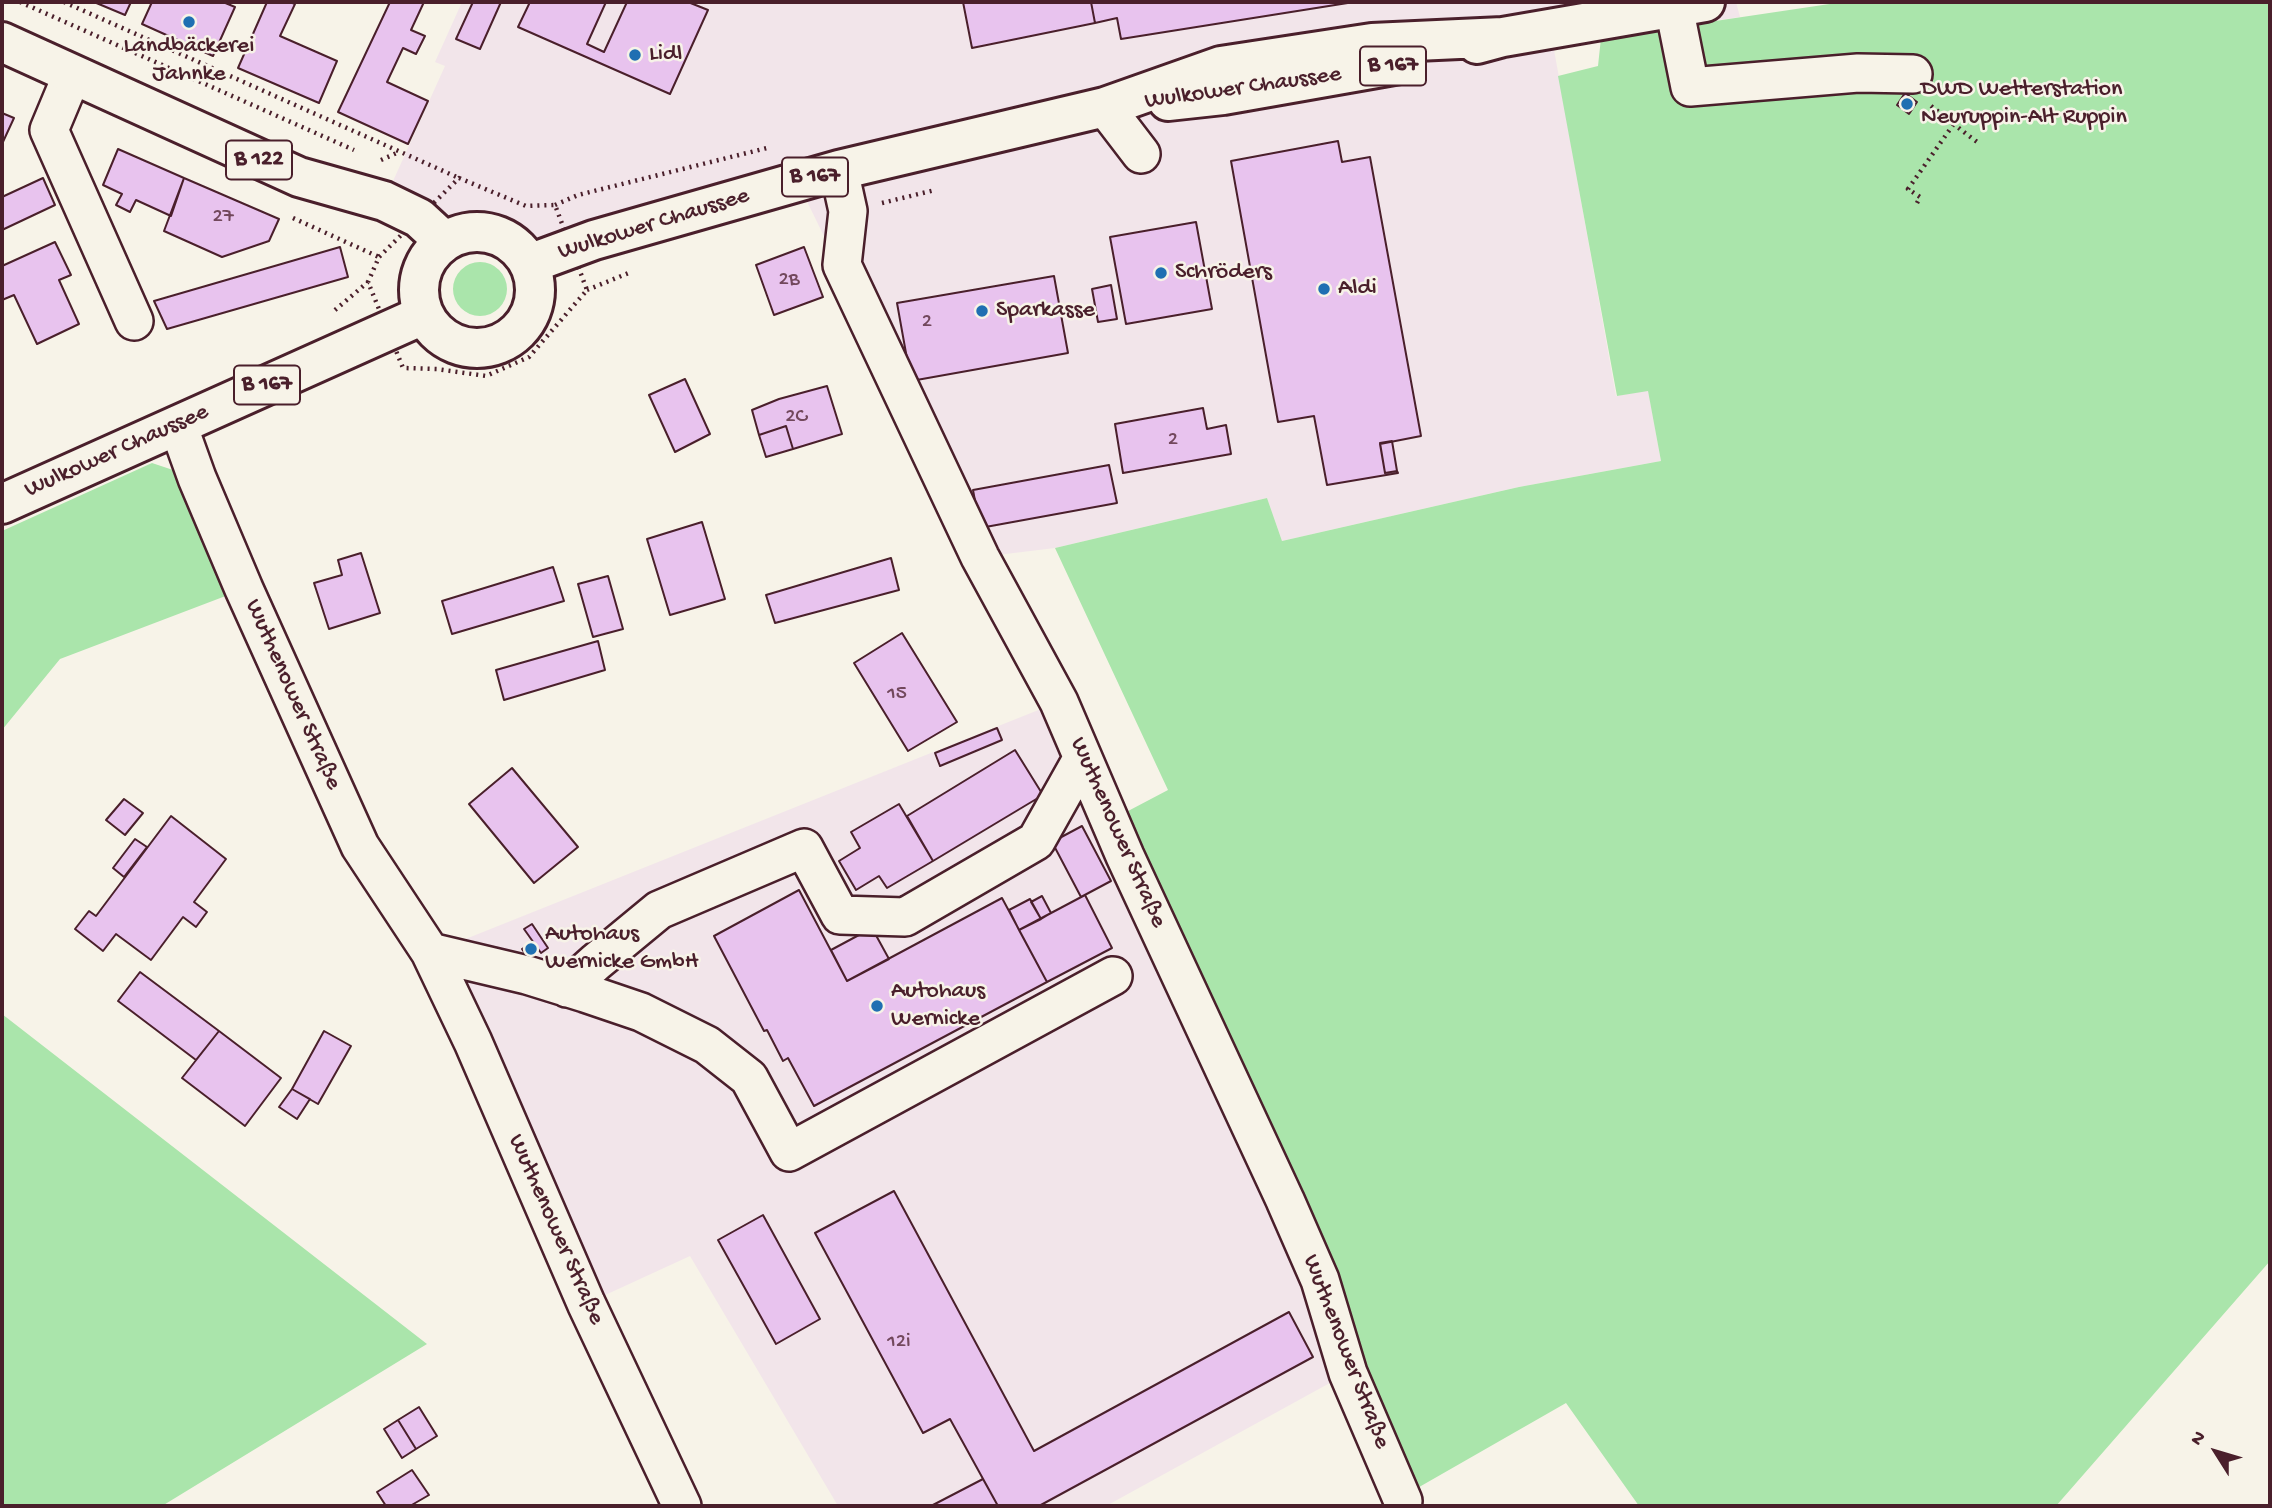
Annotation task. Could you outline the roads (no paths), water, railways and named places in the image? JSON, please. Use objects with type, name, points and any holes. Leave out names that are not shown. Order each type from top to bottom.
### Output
[{"type":"main road","name":"Wulkower Chaussee","points":[[529,264],[594,240],[839,170],[1105,107],[1223,95],[1396,65],[1503,37],[1690,5]]},
{"type":"main road","name":"B 122","points":[[2,42],[299,177],[384,201],[419,218],[444,241]]},
{"type":"main road","points":[[475,231],[495,234],[512,243],[529,264],[534,281],[534,300],[528,317],[517,332],[502,342],[484,348],[466,347],[449,341],[434,331],[424,315],[418,296],[420,274],[429,255],[444,241],[457,234],[475,231]]},
{"type":"main road","name":"Wulkower Chaussee","points":[[2,504],[424,315]]},
{"type":"street","points":[[1690,5],[1690,88],[1858,73],[1913,74]]},
{"type":"street","points":[[72,75],[49,130],[134,321]]},
{"type":"street","points":[[1105,107],[1141,154]]},
{"type":"street","name":"Wuthenower Straße","points":[[839,170],[848,211],[842,265],[980,557],[1059,702],[1125,856],[1320,1280],[1348,1374],[1403,1501]]},
{"type":"street","name":"Wuthenower Straße","points":[[178,425],[197,478],[244,589],[360,846],[430,953],[473,1042],[586,1303],[682,1506]]},
{"type":"street","points":[[567,988],[659,910],[804,848],[840,915],[905,917],[1036,841],[1083,759]]},
{"type":"street","points":[[430,953],[527,975],[641,1012],[708,1045],[749,1077],[789,1152],[1113,976]]},
{"type":"place","name":"Landbäckerei Jahnke","points":[[189,22]]},
{"type":"place","name":"Lidl","points":[[635,55]]},
{"type":"place","name":"DWD Wetterstation Neuruppin-Alt Ruppin","points":[[1907,104]]},
{"type":"place","name":"Schröders","points":[[1161,273]]},
{"type":"place","name":"Aldi","points":[[1324,289]]},
{"type":"place","name":"Sparkasse","points":[[982,311]]},
{"type":"place","name":"Autohaus Wernicke GmbH","points":[[531,949]]},
{"type":"place","name":"Autohaus Wernicke","points":[[877,1006]]}]
